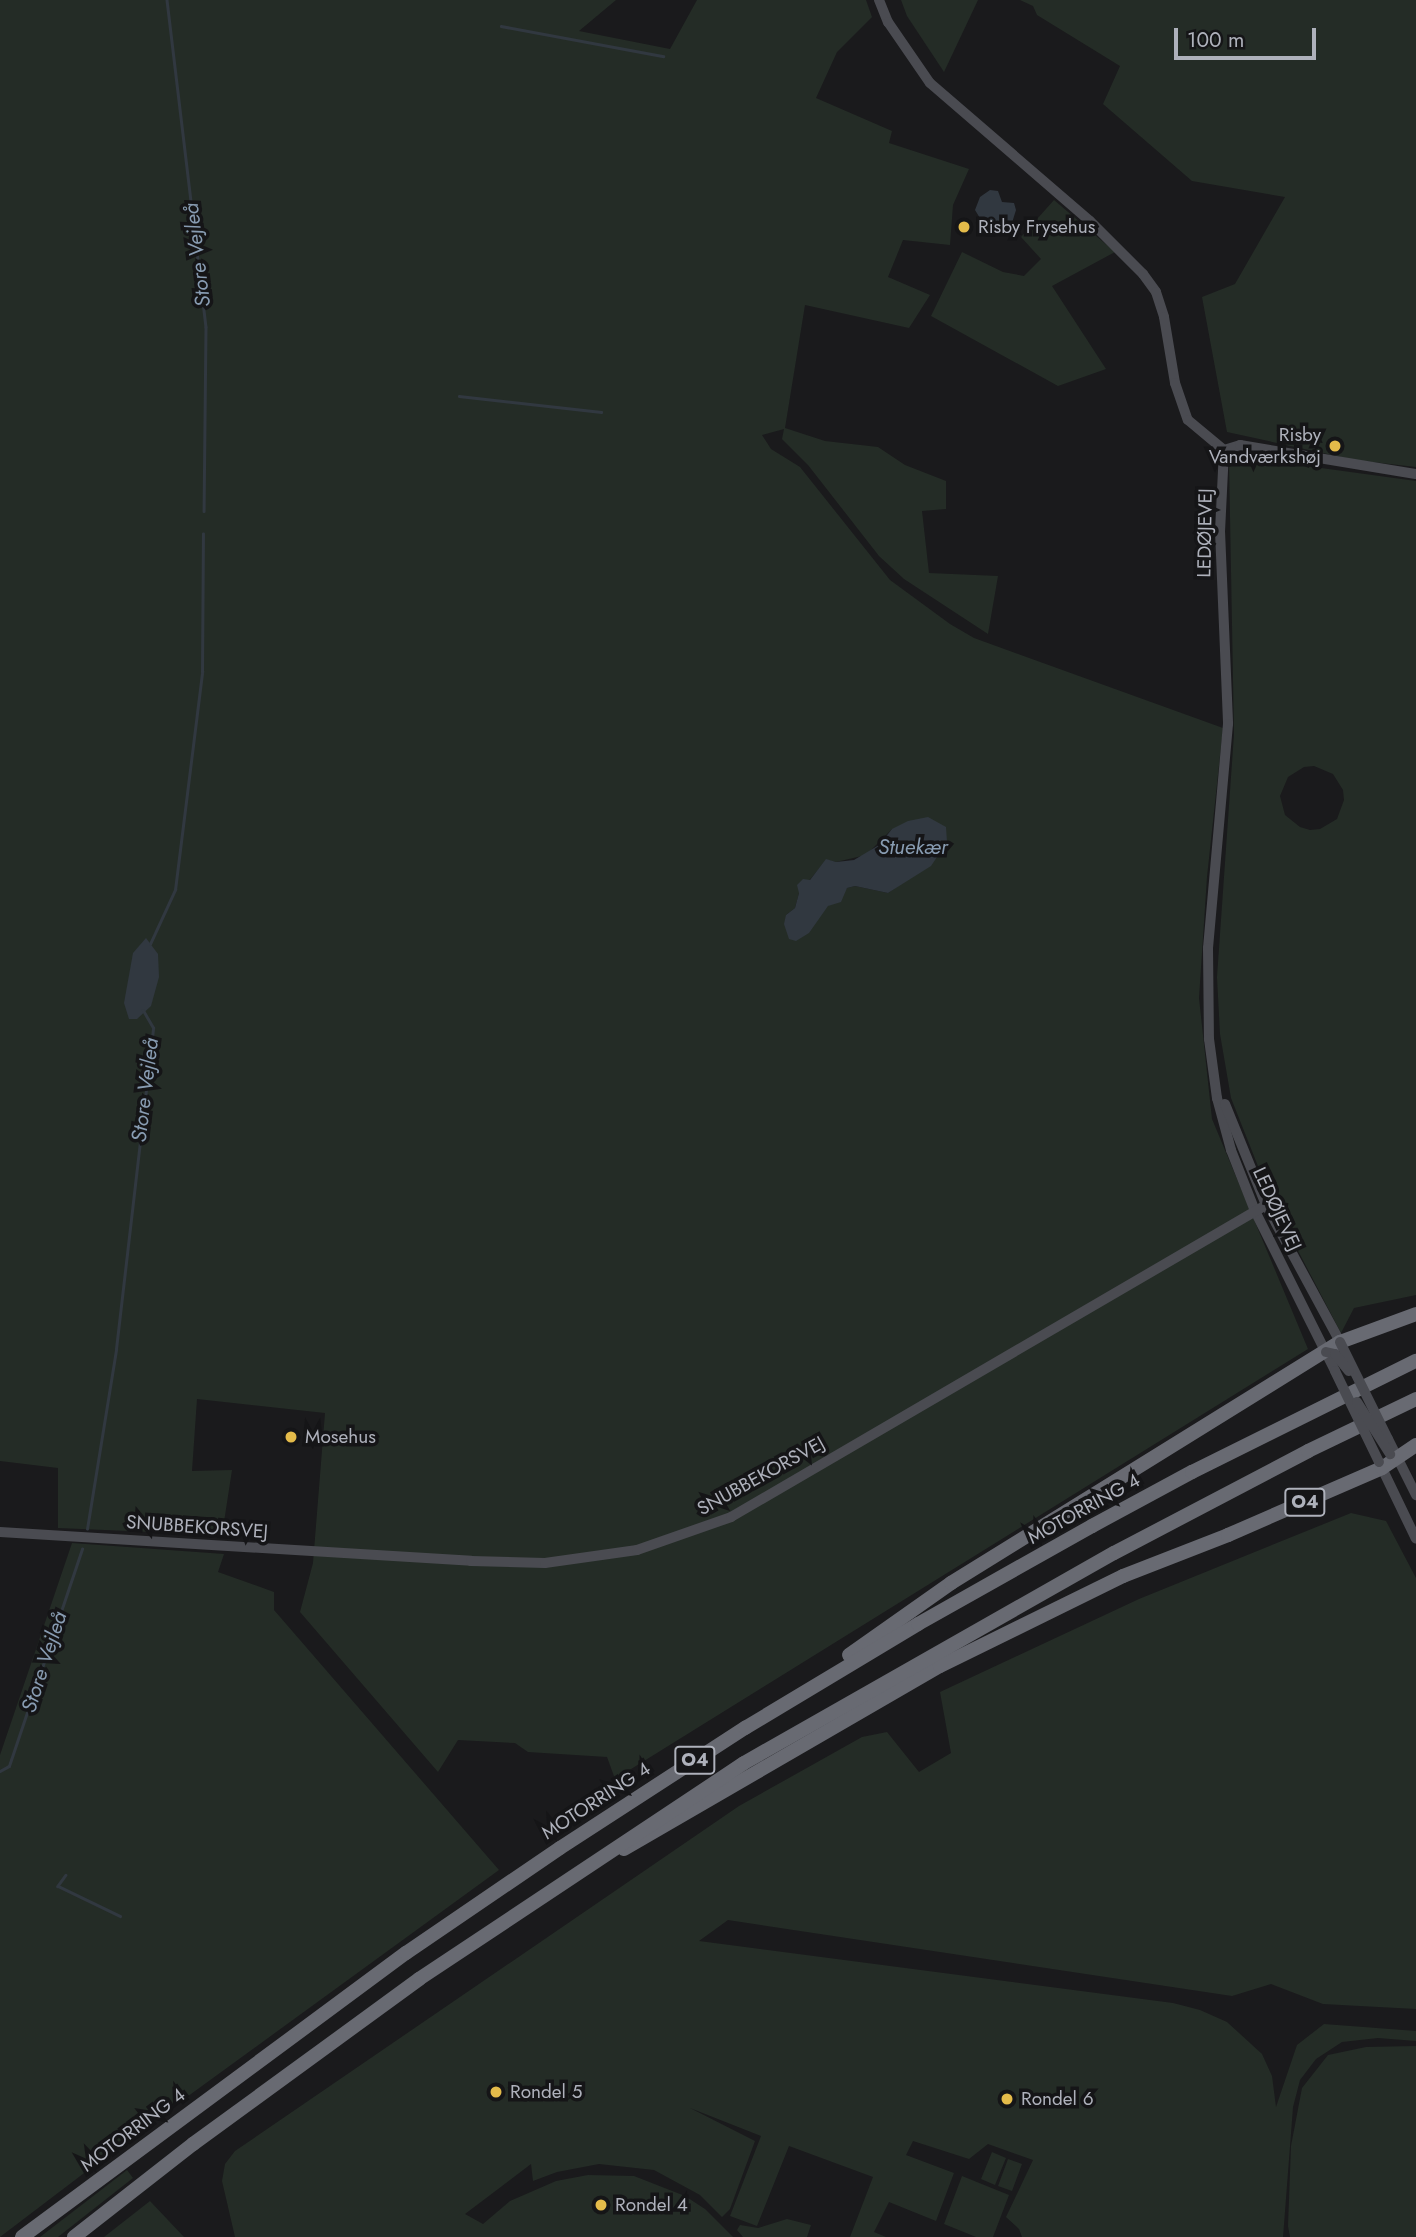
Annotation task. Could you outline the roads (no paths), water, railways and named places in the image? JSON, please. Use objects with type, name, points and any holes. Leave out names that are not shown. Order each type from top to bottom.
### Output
[{"type":"highway","name":"O4","points":[[745,1728],[951,1583],[1340,1342],[1416,1314]]},
{"type":"highway","name":"MOTORRING 4","points":[[23,2237],[405,1953],[559,1848],[745,1728],[918,1624],[1081,1532],[1192,1472],[1416,1361]]},
{"type":"highway","name":"O4","points":[[74,2237],[297,2068],[552,1888],[744,1763],[1023,1603],[1217,1498],[1416,1399]]},
{"type":"highway","name":"O4","points":[[552,1888],[644,1839],[749,1774],[952,1660],[1123,1576],[1228,1535],[1381,1465],[1416,1444]]},
{"type":"street","points":[[879,0],[888,22],[930,83],[1090,220],[1143,274],[1156,292],[1164,317],[1175,383],[1188,421],[1224,450],[1240,445],[1416,474]]},
{"type":"street","name":"LEDØJEVEJ","points":[[1224,450],[1220,531],[1227,723],[1207,996],[1215,1075],[1231,1150],[1255,1211],[1335,1371]]},
{"type":"street","name":"LEDØJEVEJ","points":[[1215,1075],[1239,1143],[1266,1205],[1373,1409]]},
{"type":"street","name":"SNUBBEKORSVEJ","points":[[0,1532],[471,1561],[545,1563],[637,1550],[731,1517],[1266,1205]]},
{"type":"street","points":[[1326,1352],[1335,1354],[1345,1365],[1363,1399],[1373,1409],[1394,1456]]},
{"type":"street","points":[[1335,1371],[1394,1456],[1416,1494]]},
{"type":"street","points":[[1335,1371],[1416,1539]]},
{"type":"water","points":[[990,190],[998,191],[1002,202],[1014,203],[1016,210],[1011,226],[998,230],[986,228],[975,210],[980,197]]},
{"type":"water","name":"Stuekær","points":[[928,817],[946,827],[947,842],[931,866],[888,893],[855,886],[847,888],[841,902],[828,906],[809,933],[796,941],[789,939],[784,924],[786,915],[795,908],[799,893],[797,885],[803,879],[810,880],[826,859],[836,862],[854,860],[879,845],[892,829],[908,821]]},
{"type":"water","points":[[146,938],[158,954],[159,977],[151,1006],[137,1019],[129,1019],[124,1003],[133,953]]},
{"type":"waterway","name":"Store Vejleå","points":[[167,0],[206,327],[204,511]]},
{"type":"waterway","points":[[501,26],[663,56]]},
{"type":"waterway","points":[[459,396],[601,412]]},
{"type":"waterway","name":"Store Vejleå","points":[[150,944],[175,890],[202,672],[203,534]]},
{"type":"waterway","name":"Store Vejleå","points":[[87,1529],[116,1349],[153,1028],[143,1011]]},
{"type":"waterway","name":"Store Vejleå","points":[[0,1771],[9,1766],[82,1549]]},
{"type":"waterway","points":[[66,1875],[58,1886],[120,1916]]},
{"type":"place","name":"Risby Frysehus","points":[[964,227]]},
{"type":"place","name":"Risby Vandværkshøj","points":[[1335,446]]},
{"type":"place","name":"Mosehus","points":[[291,1437]]},
{"type":"place","name":"Rondel 5","points":[[496,2092]]},
{"type":"place","name":"Rondel 6","points":[[1007,2099]]},
{"type":"place","name":"Rondel 4","points":[[601,2205]]}]
